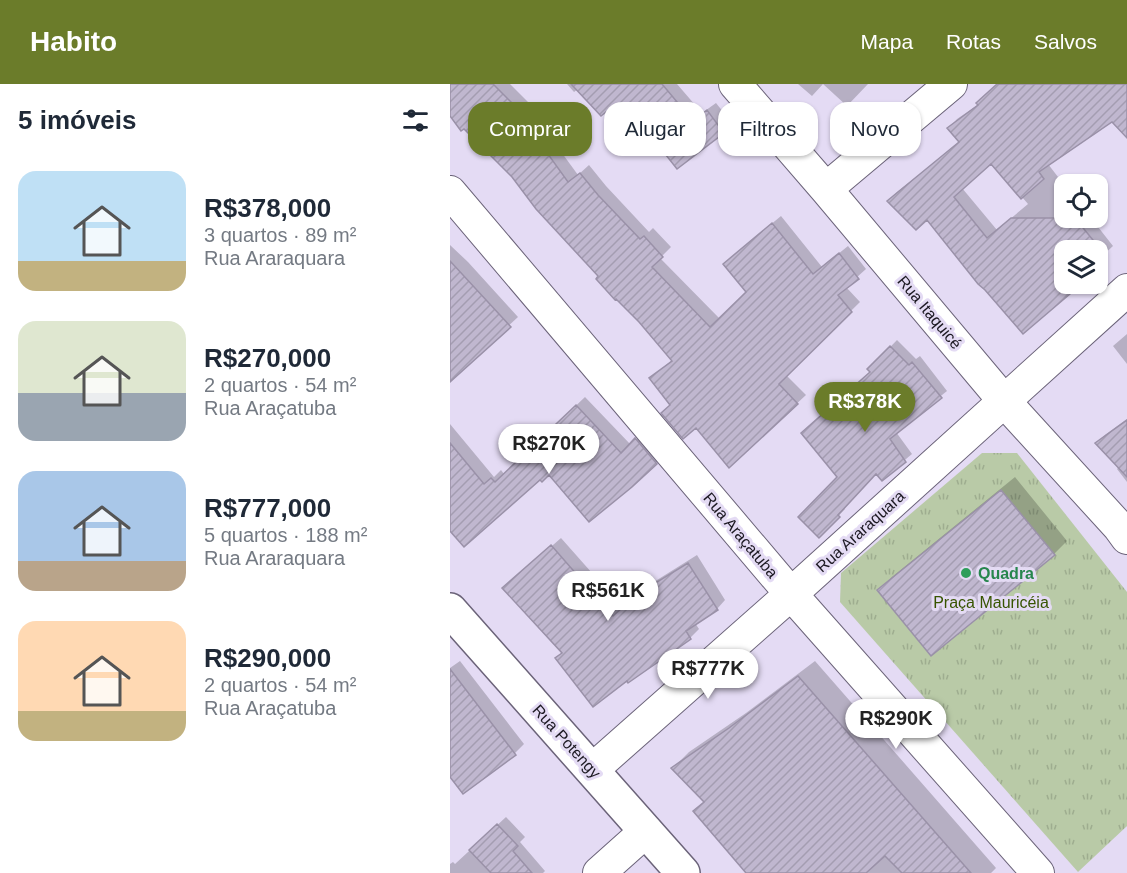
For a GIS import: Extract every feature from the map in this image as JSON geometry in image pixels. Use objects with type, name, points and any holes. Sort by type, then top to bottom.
[{"type":"main road","name":"Rua Potengy","points":[[450,610],[683,873]]},
{"type":"street","name":"Rua Itaquicé","points":[[735,84],[1005,402],[1127,538]]},
{"type":"street","points":[[826,189],[951,84]]},
{"type":"street","name":"Rua Araçatuba","points":[[450,192],[791,594],[1038,873]]},
{"type":"street","name":"Rua Araraquara","points":[[592,770],[1005,402],[1127,290]]},
{"type":"street","points":[[599,873],[646,831]]},
{"type":"green space","name":"Praça Mauricéia","points":[[982,453],[1017,453],[1127,592],[1127,826],[1078,872],[840,602],[841,573]]},
{"type":"building","points":[[450,84],[493,84],[511,102],[468,102],[468,133],[464,129],[461,131],[450,116]]},
{"type":"building","points":[[571,84],[662,84],[677,102],[604,102],[604,114],[601,116],[592,106],[592,102],[588,102]]},
{"type":"building","points":[[997,84],[1127,84],[1127,138],[1112,122],[1039,172],[1044,179],[1021,199],[991,164],[954,197],[987,238],[1011,218],[1054,218],[1054,228],[1083,228],[1093,240],[1054,240],[1054,294],[1070,294],[1023,334],[978,284],[927,220],[916,230],[887,201],[959,142],[947,128],[978,105],[976,103]]},
{"type":"building","points":[[707,110],[718,125],[718,138],[706,147]]},
{"type":"building","points":[[491,156],[549,156],[568,182],[580,173],[640,239],[644,236],[663,257],[652,267],[710,327],[746,292],[723,264],[772,223],[813,274],[839,253],[859,279],[838,295],[852,312],[779,384],[798,404],[729,468],[696,428],[683,439],[661,413],[670,405],[649,378],[672,361],[639,322],[596,279],[598,276],[536,209],[512,177]]},
{"type":"building","points":[[667,156],[694,156],[677,169]]},
{"type":"building","points":[[450,261],[511,327],[450,382]]},
{"type":"building","points":[[890,346],[909,365],[912,362],[942,398],[890,439],[906,462],[882,481],[876,474],[819,538],[798,517],[837,477],[801,433],[870,372],[867,369]]},
{"type":"building","points":[[576,405],[621,453],[635,438],[657,464],[589,522],[549,475],[542,482],[540,480],[464,547],[450,531],[450,443],[484,484],[491,478],[495,482]]},
{"type":"building","points":[[1127,420],[1127,477],[1095,443]]},
{"type":"building","name":"Quadra","points":[[1001,490],[1055,555],[931,656],[877,590]]},
{"type":"building","points":[[551,545],[613,616],[639,593],[688,563],[718,610],[686,631],[691,639],[628,683],[627,681],[593,707],[555,658],[562,653],[502,588]]},
{"type":"building","points":[[450,669],[516,755],[463,794],[450,777]]},
{"type":"building","points":[[798,676],[971,873],[902,873],[885,856],[866,873],[746,873],[693,811],[704,802],[671,768]]},
{"type":"building","points":[[497,824],[518,846],[513,851],[532,873],[491,873],[469,850]]},
{"type":"place","name":"Quadra","points":[[966,573]]}]
